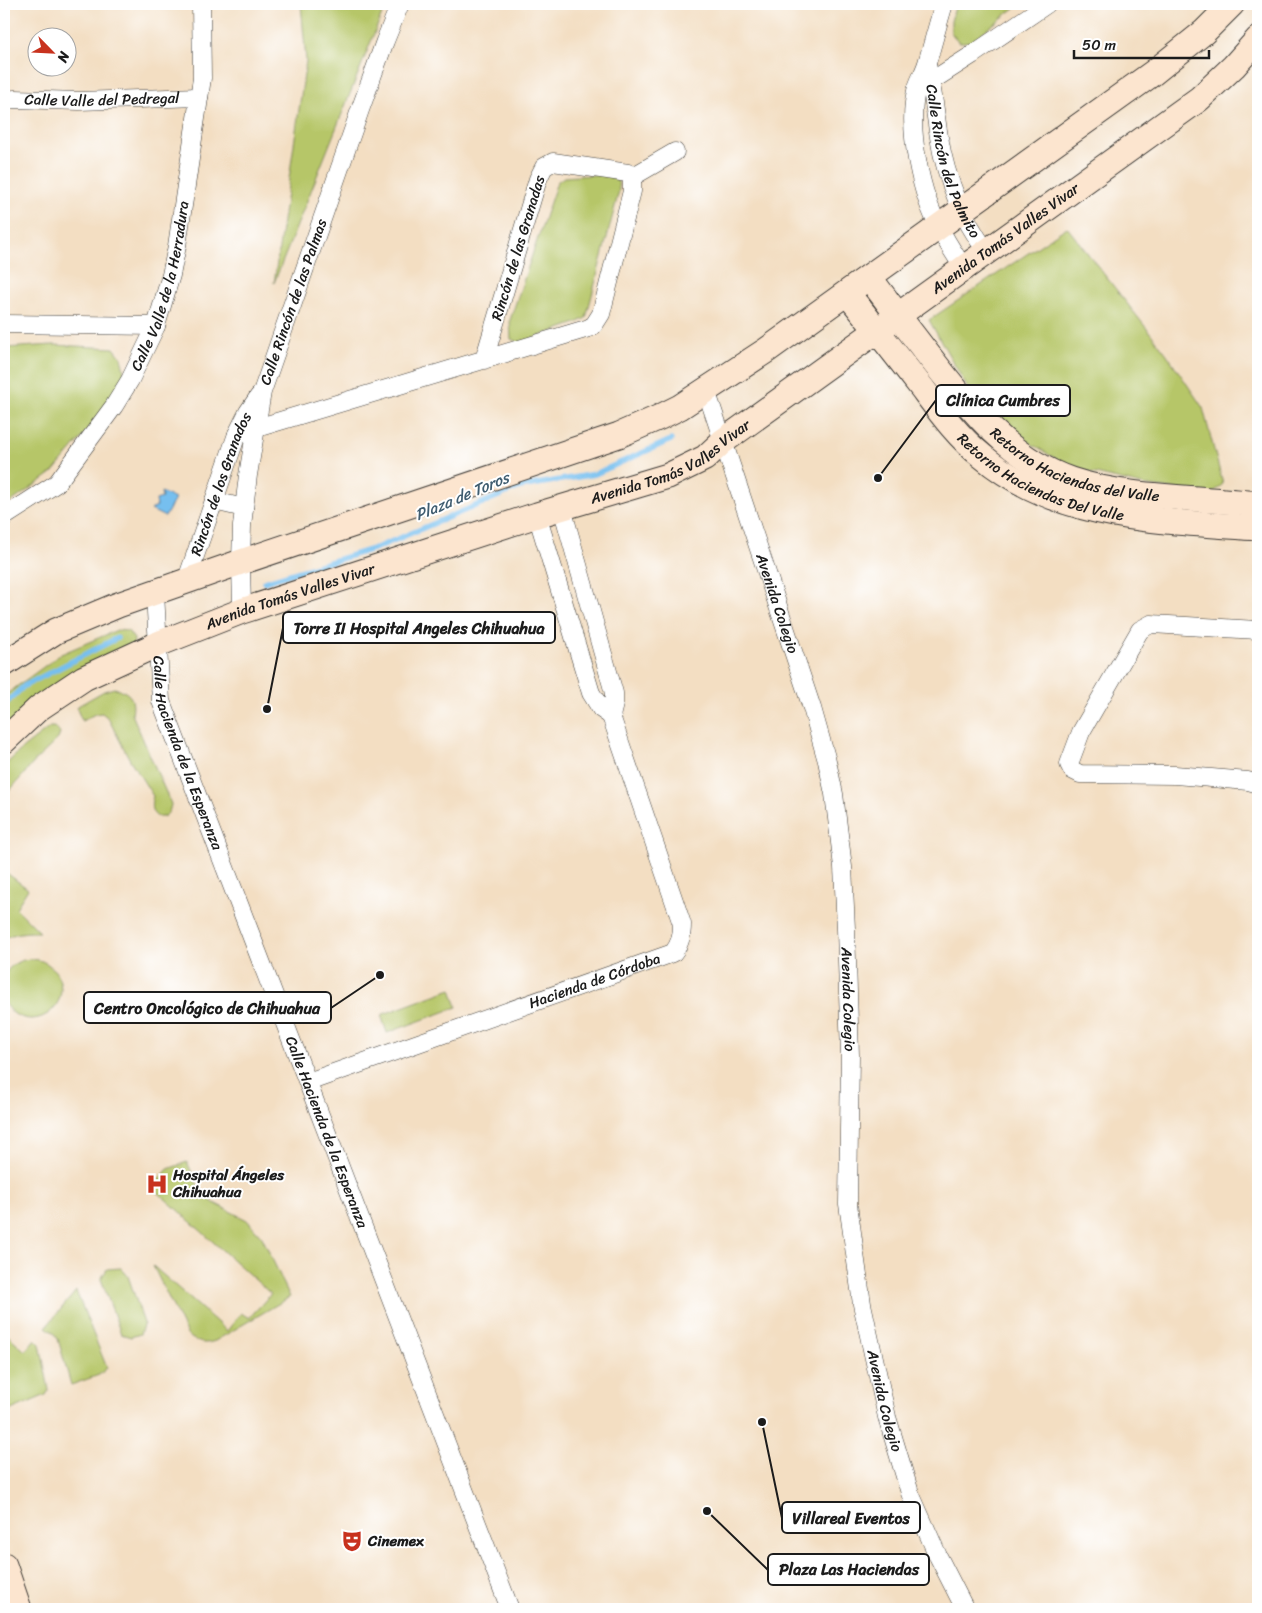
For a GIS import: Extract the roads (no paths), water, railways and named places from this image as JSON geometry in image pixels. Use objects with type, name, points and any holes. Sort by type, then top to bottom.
[{"type":"main road","points":[[4,664],[56,631],[118,605],[618,435],[660,417],[706,390],[767,350],[962,212],[1153,73],[1204,32],[1232,4]]},
{"type":"main road","name":"Avenida Tomás Valles Vivar","points":[[4,741],[39,708],[84,678],[158,644],[242,612],[537,515],[668,476],[705,458],[722,442],[1199,99],[1234,66],[1258,39]]},
{"type":"main road","name":"Retorno Haciendas del Valle","points":[[869,277],[980,419],[1000,439],[1022,456],[1071,480],[1095,486],[1167,496],[1248,503]]},
{"type":"main road","name":"Retorno Haciendas Del Valle","points":[[847,292],[964,439],[999,469],[1018,481],[1058,499],[1110,514],[1166,521],[1258,528]]},
{"type":"main road","points":[[4,1565],[18,1609]]},
{"type":"street","name":"Calle Valle de la Herradura","points":[[4,517],[56,482],[114,406],[130,380],[156,326],[178,246],[202,78],[201,4]]},
{"type":"street","name":"Calle Rincón de las Palmas","points":[[242,612],[241,562],[244,508],[262,392],[360,110],[400,4]]},
{"type":"street","name":"Calle Rincón del Palmito","points":[[944,4],[929,73],[943,158],[962,212],[973,234],[987,252]]},
{"type":"street","points":[[929,73],[1047,4]]},
{"type":"street","name":"Calle Rincón del Palmito","points":[[929,73],[916,90],[912,118],[918,166],[939,228],[964,269]]},
{"type":"street","name":"Calle Valle del Pedregal","points":[[4,100],[79,102],[199,97]]},
{"type":"street","points":[[237,434],[588,328],[598,320],[632,191],[632,177],[675,152]]},
{"type":"street","points":[[918,166],[943,158]]},
{"type":"street","name":"Rincón de las Granadas","points":[[484,360],[538,179],[544,167],[553,162],[622,171],[632,177]]},
{"type":"street","points":[[4,324],[156,326]]},
{"type":"street","name":"Avenida Colegio","points":[[706,390],[812,708],[834,794],[843,867],[846,929],[850,1055],[848,1204],[864,1314],[887,1417],[910,1493],[938,1556],[965,1609]]},
{"type":"street","name":"Rincón de los Granados","points":[[186,582],[237,434],[248,412],[262,392]]},
{"type":"street","points":[[214,501],[244,508]]},
{"type":"street","name":"Hacienda de Córdoba","points":[[308,1082],[673,953],[680,942],[682,924],[611,716],[614,693],[562,508]]},
{"type":"street","name":"Hacienda de Córdoba","points":[[537,515],[591,693],[601,709],[611,716]]},
{"type":"street","name":"Calle Hacienda de la Esperanza","points":[[155,593],[161,701],[510,1609]]},
{"type":"street","points":[[1258,630],[1151,624],[1140,630],[1081,732],[1069,764],[1072,770],[1080,774],[1176,775],[1248,781],[1258,784]]},
{"type":"water","points":[[161,492],[175,499],[165,517],[151,510],[157,506],[156,500],[162,498]]},
{"type":"waterway","name":"Plaza de Toros","points":[[264,582],[376,548],[520,487],[595,474],[671,440]]},
{"type":"waterway","name":"Plaza de Toros","points":[[4,705],[24,686],[117,638]]},
{"type":"place","name":"Clínica Cumbres","points":[[878,478]]},
{"type":"place","name":"Torre II Hospital Angeles Chihuahua","points":[[267,709]]},
{"type":"place","name":"Centro Oncológico de Chihuahua","points":[[380,975]]},
{"type":"place","name":"Hospital Ángeles Chihuahua","points":[[157,1184]]},
{"type":"place","name":"Villareal Eventos","points":[[762,1422]]},
{"type":"place","name":"Plaza Las Haciendas","points":[[707,1511]]},
{"type":"place","name":"Cinemex","points":[[352,1541]]}]
